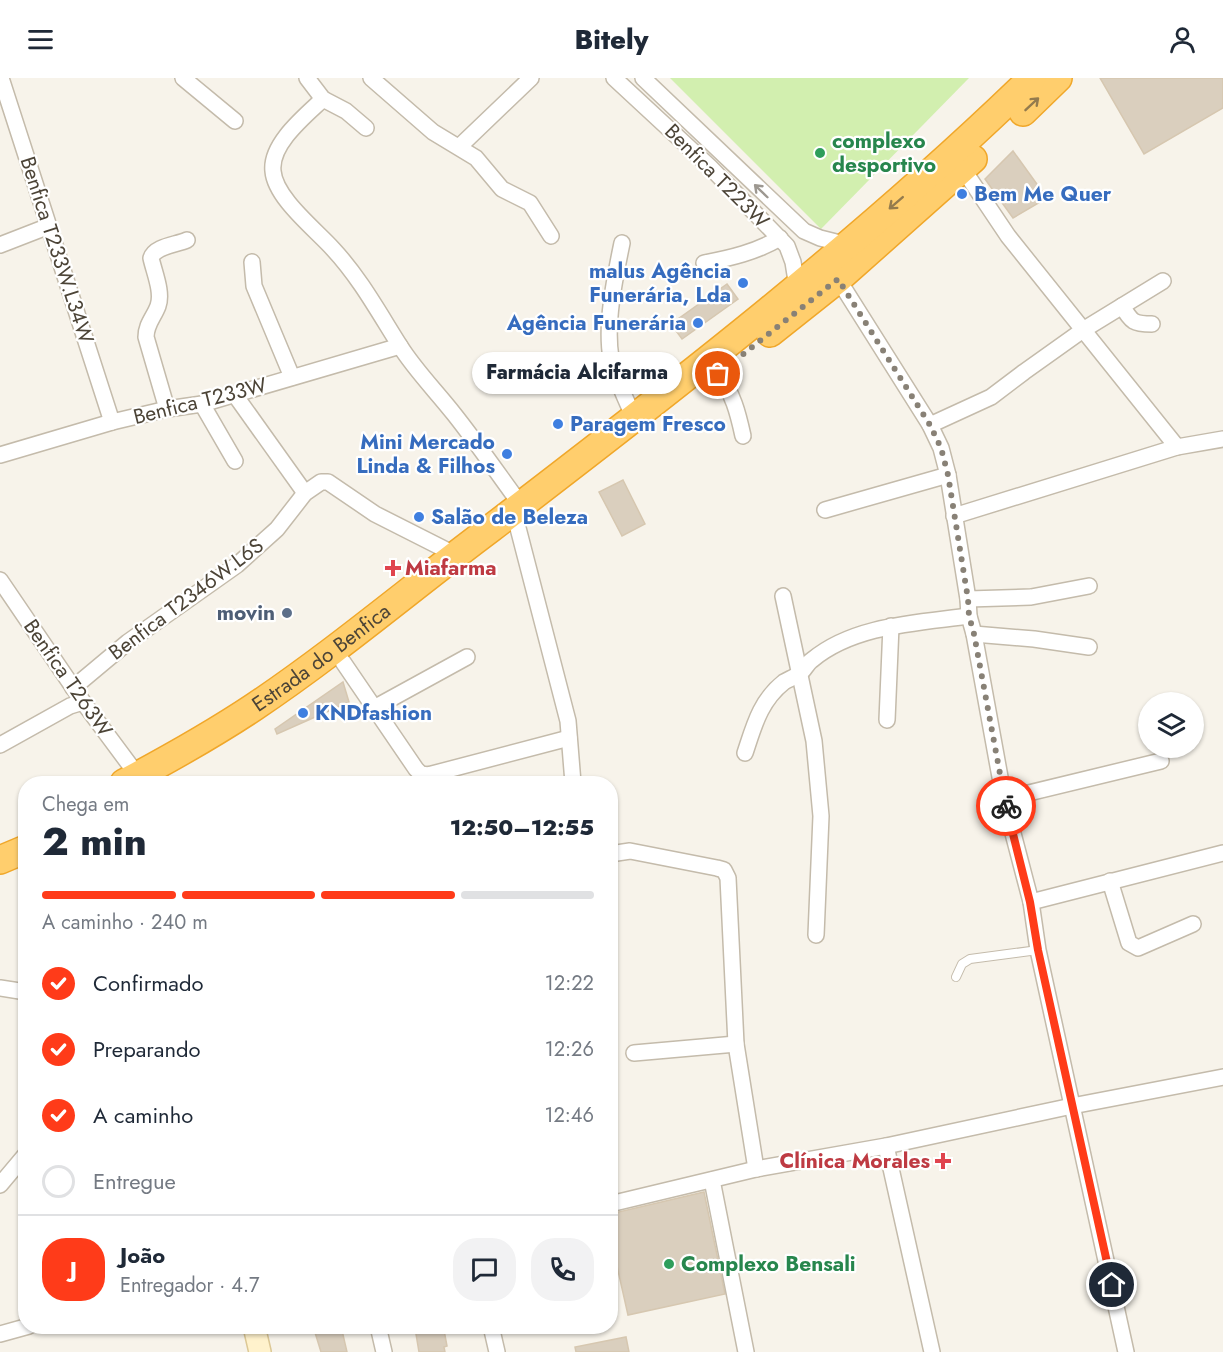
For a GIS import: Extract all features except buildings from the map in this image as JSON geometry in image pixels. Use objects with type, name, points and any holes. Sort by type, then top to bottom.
[{"type":"highway","name":"Estrada do Benfica","points":[[152,776],[218,748],[342,662],[519,517],[634,418],[848,245],[969,140],[1032,78]]},
{"type":"highway","name":"Estrada do Benfica","points":[[148,776],[255,706],[358,631],[456,555],[519,517],[718,374],[838,279],[963,169],[1059,78]]},
{"type":"highway","points":[[0,844],[18,836]]},
{"type":"highway","points":[[0,860],[18,852]]},
{"type":"main road","points":[[256,1334],[260,1352]]},
{"type":"street","name":"Benfica T233W.L34W","points":[[1,78],[112,422]]},
{"type":"street","points":[[183,78],[236,121]]},
{"type":"street","points":[[307,78],[323,99],[346,111],[366,128]]},
{"type":"street","points":[[371,78],[433,132],[476,158],[502,189],[530,203],[551,236]]},
{"type":"street","points":[[459,147],[531,78]]},
{"type":"street","name":"Benfica T223W","points":[[614,78],[678,136],[780,238],[791,254],[797,287]]},
{"type":"street","points":[[643,78],[804,231],[820,238],[848,245]]},
{"type":"street","points":[[323,99],[277,149],[273,158],[273,173],[288,202],[341,257],[360,282],[400,346],[459,421],[519,517],[564,706],[572,776]]},
{"type":"street","points":[[963,169],[1008,236],[1177,447]]},
{"type":"street","points":[[0,245],[49,226]]},
{"type":"street","points":[[704,263],[746,254],[780,238]]},
{"type":"street","points":[[166,409],[147,337],[147,329],[159,304],[160,295],[151,258],[158,250],[187,240]]},
{"type":"street","points":[[622,243],[614,286],[609,339],[611,360],[634,418]]},
{"type":"street","points":[[252,262],[254,286],[292,377]]},
{"type":"street","points":[[838,279],[930,425],[941,448],[948,475],[969,616],[1004,799],[1030,902],[1038,950],[1126,1352]]},
{"type":"street","points":[[930,425],[991,397],[1083,330],[1163,281]]},
{"type":"street","points":[[1122,306],[1130,320],[1137,324],[1152,324]]},
{"type":"street","name":"Benfica T233W","points":[[0,455],[112,422],[166,409],[202,404],[400,346]]},
{"type":"street","points":[[718,374],[728,387],[737,408],[743,436]]},
{"type":"street","points":[[235,395],[305,493]]},
{"type":"street","points":[[202,404],[235,461]]},
{"type":"street","points":[[954,516],[1177,447],[1223,440]]},
{"type":"street","points":[[825,510],[948,475]]},
{"type":"street","name":"Benfica T2346W.L6S","points":[[73,688],[128,642],[237,565],[277,529],[305,493],[321,482],[328,482],[375,514],[456,555]]},
{"type":"street","name":"Benfica T263W","points":[[0,580],[82,702],[136,776]]},
{"type":"street","points":[[968,599],[1030,597],[1089,586]]},
{"type":"street","points":[[783,596],[814,741],[821,816],[816,935]]},
{"type":"street","points":[[745,753],[757,715],[769,696],[785,681],[800,673],[811,660],[854,636],[891,626],[969,616]]},
{"type":"street","points":[[888,720],[891,626]]},
{"type":"street","points":[[974,634],[1089,647]]},
{"type":"street","points":[[374,708],[466,657]]},
{"type":"street","points":[[342,662],[421,774],[428,775],[569,738]]},
{"type":"street","points":[[0,745],[70,706],[82,702]]},
{"type":"street","points":[[1004,799],[1161,761]]},
{"type":"street","points":[[618,853],[630,851],[724,870],[728,878],[736,1044],[756,1169]]},
{"type":"street","points":[[1030,902],[1223,853]]},
{"type":"street","points":[[1110,881],[1129,944],[1133,947],[1138,948],[1193,924]]},
{"type":"street","points":[[0,988],[18,991]]},
{"type":"street","points":[[634,1053],[736,1044]]},
{"type":"street","points":[[618,1202],[756,1169],[886,1146],[1072,1106],[1223,1077]]},
{"type":"street","points":[[886,1146],[932,1352]]},
{"type":"street","points":[[0,1185],[18,1164]]},
{"type":"street","points":[[712,1180],[746,1352]]},
{"type":"street","points":[[0,1334],[18,1329]]},
{"type":"street","points":[[380,1334],[384,1352]]},
{"type":"street","points":[[493,1334],[496,1352]]},
{"type":"lane","points":[[956,976],[962,964],[970,959],[1038,950]]},
{"type":"green space","name":"complexo desportivo","points":[[670,78],[969,78],[821,229]]},
{"type":"way so far","points":[[718,374],[838,279],[930,425],[941,448],[948,475],[969,616],[1006,806]]},
{"type":"place","name":"complexo desportivo","points":[[820,153]]},
{"type":"place","name":"Bem Me Quer","points":[[962,194]]},
{"type":"place","name":"malus Agência Funerária, Lda","points":[[743,283]]},
{"type":"place","name":"Agência Funerária","points":[[698,323]]},
{"type":"place","name":"Farmácia Alcifarma","points":[[718,374]]},
{"type":"place","name":"Paragem Fresco","points":[[558,424]]},
{"type":"place","name":"Mini Mercado Linda & Filhos","points":[[507,454]]},
{"type":"place","name":"Salão de Beleza","points":[[419,517]]},
{"type":"place","name":"Miafarma","points":[[393,568]]},
{"type":"place","name":"movin","points":[[287,613]]},
{"type":"place","name":"KNDfashion","points":[[303,713]]},
{"type":"place","name":"Clínica Morales","points":[[943,1161]]},
{"type":"place","name":"Complexo Bensali","points":[[669,1264]]},
{"type":"route","points":[[1006,806],[1030,902],[1038,950],[1112,1285]]}]
